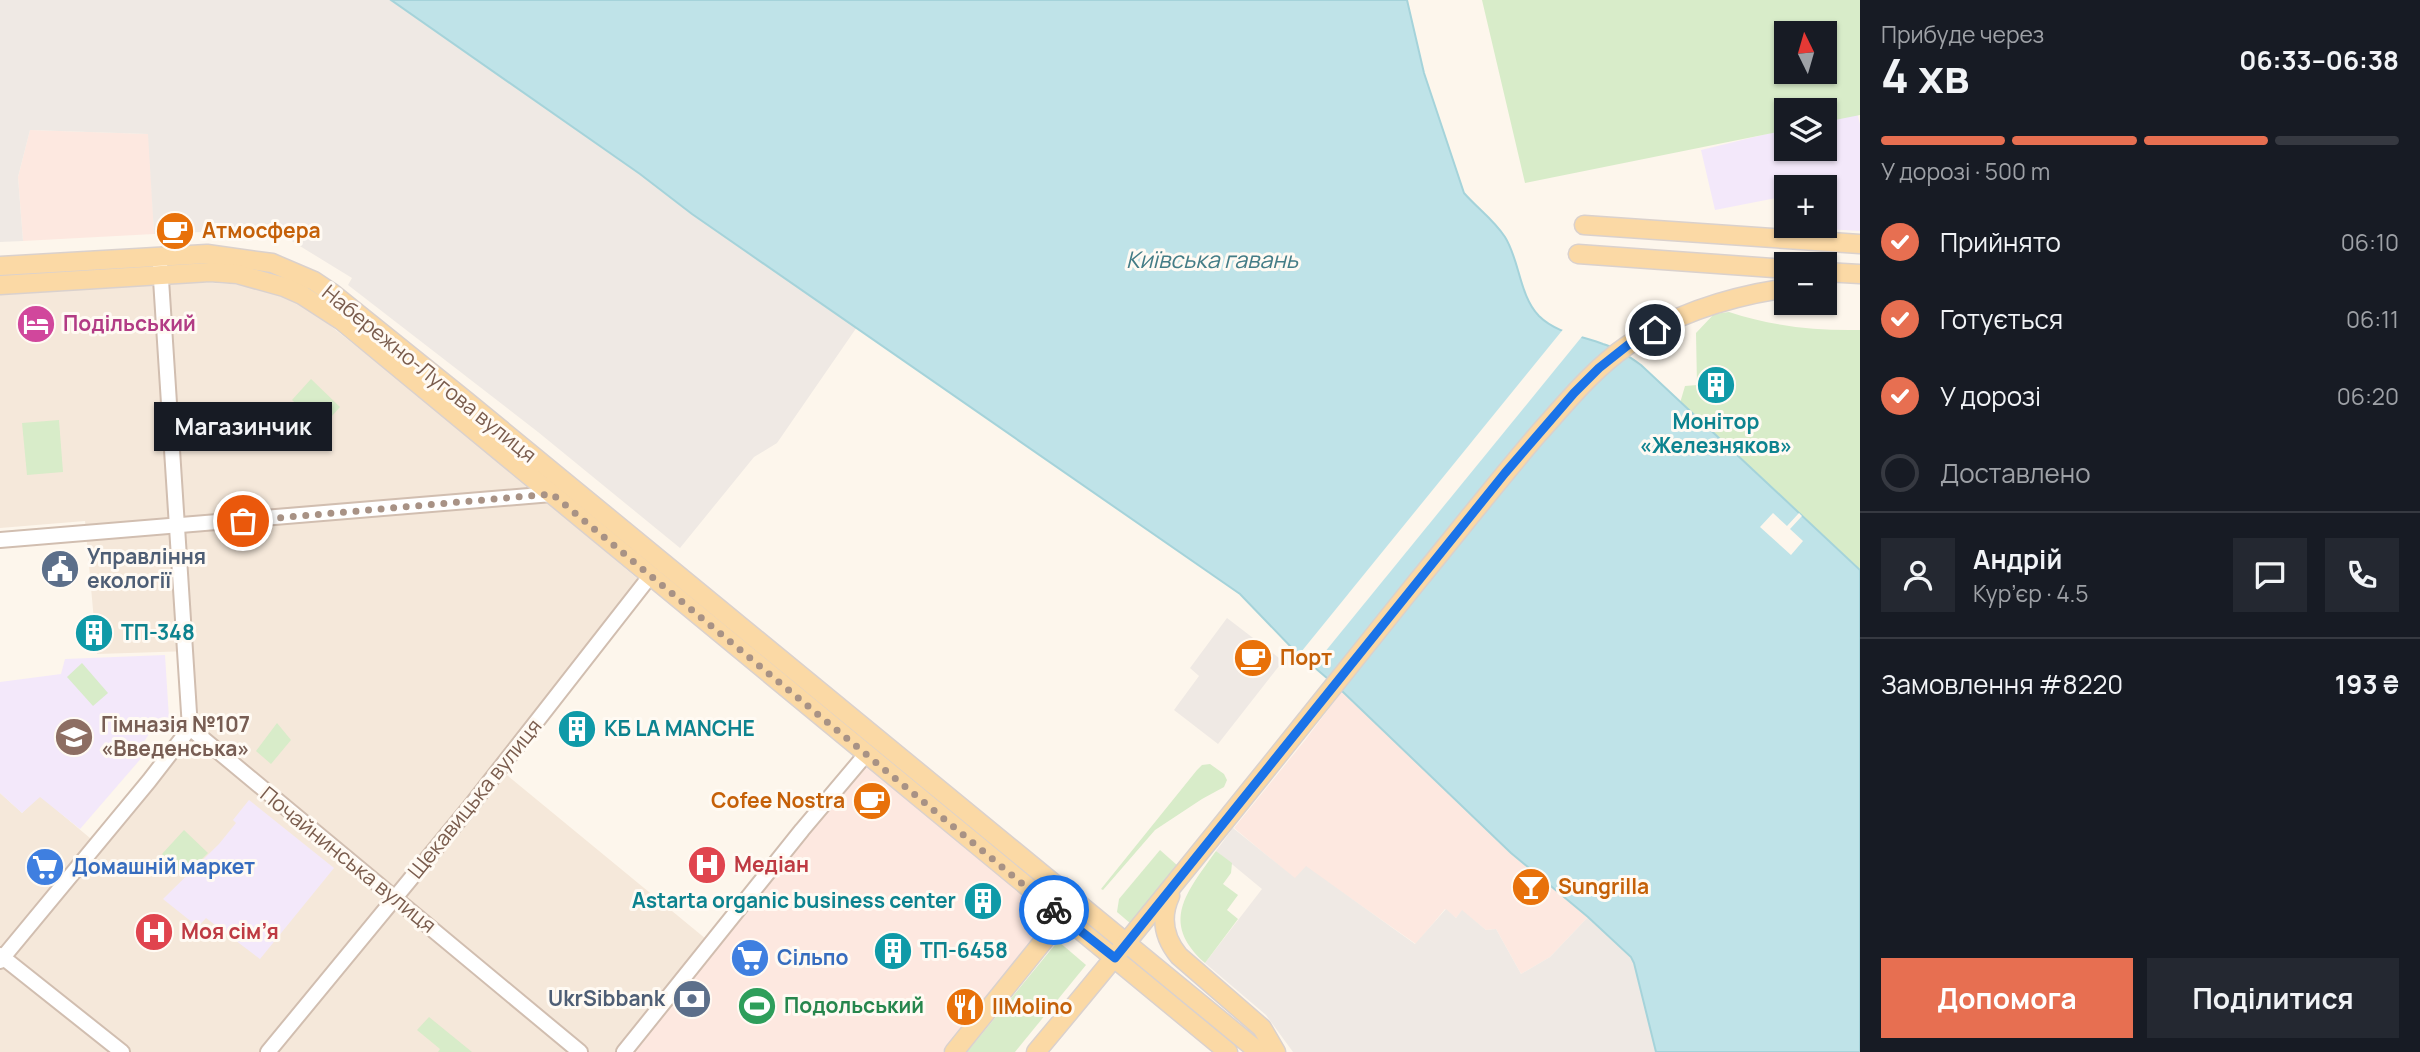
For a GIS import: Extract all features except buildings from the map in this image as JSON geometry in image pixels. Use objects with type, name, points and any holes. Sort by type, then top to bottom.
[{"type":"main road","points":[[1584,225],[1860,244]]},
{"type":"main road","name":"Набережно-Лугова вулиця","points":[[0,266],[207,254],[272,263],[314,281],[350,306],[558,488]]},
{"type":"main road","points":[[1578,254],[1774,268]]},
{"type":"main road","name":"Набережно-Лугова вулиця","points":[[0,285],[210,272],[263,280],[302,295],[342,321],[558,488]]},
{"type":"main road","points":[[1837,273],[1860,274]]},
{"type":"main road","points":[[1837,281],[1860,280]]},
{"type":"main road","points":[[1036,1052],[1127,944],[1505,473],[1591,377],[1628,345],[1687,315],[1723,302],[1774,291]]},
{"type":"main road","points":[[558,488],[651,575],[1228,1052]]},
{"type":"main road","points":[[558,488],[1259,1052]]},
{"type":"main road","points":[[1178,880],[1166,905],[1164,916],[1166,936],[1172,948],[1262,1028],[1276,1052]]},
{"type":"main road","points":[[954,1052],[1075,902]]},
{"type":"street","points":[[122,1052],[1,958],[190,728],[159,256]]},
{"type":"street","points":[[0,540],[176,527],[558,488]]},
{"type":"street","name":"Щекавицька вулиця","points":[[268,1052],[469,808],[651,575]]},
{"type":"street","name":"Почайнинська вулиця","points":[[190,728],[580,1052]]},
{"type":"street","points":[[624,1052],[867,753]]},
{"type":"shaded area","points":[[0,0],[391,0],[640,174],[692,214],[857,327],[777,443],[754,457],[680,548],[538,432],[348,285],[352,278],[277,232],[253,227],[252,230],[154,234],[148,134],[30,130],[18,177],[23,241],[0,242]]},
{"type":"shaded area","points":[[1857,112],[1860,124],[1860,231],[1837,230],[1837,175],[1774,175],[1774,199],[1715,210],[1701,150],[1774,132],[1774,161],[1837,161],[1837,117]]},
{"type":"shaded area","points":[[30,130],[149,134],[154,234],[23,241],[18,177]]},
{"type":"shaded area","points":[[196,282],[247,285],[272,290],[313,312],[457,426],[639,580],[496,766],[706,939],[616,1052],[0,1052],[0,793],[22,813],[40,796],[103,849],[200,728],[191,651],[97,654],[85,521],[0,528],[0,295]]},
{"type":"shaded area","points":[[1227,618],[1283,661],[1218,744],[1174,710],[1199,676],[1190,668]]},
{"type":"shaded area","name":"Гімназія №107 «Введенська»","points":[[165,655],[169,718],[151,719],[151,731],[143,743],[150,748],[80,829],[40,797],[22,813],[0,793],[0,682],[61,674],[65,659]]},
{"type":"shaded area","points":[[1342,691],[1511,853],[1588,917],[1550,957],[1521,974],[1496,929],[1486,930],[1462,911],[1456,918],[1445,909],[1416,944],[1306,867],[1295,879],[1234,828]]},
{"type":"shaded area","points":[[869,763],[1041,912],[1044,918],[1040,932],[943,1052],[628,1052]]},
{"type":"shaded area","points":[[249,800],[334,868],[260,959],[206,918],[198,927],[163,899],[219,844],[236,823],[233,820]]},
{"type":"shaded area","points":[[1233,828],[1295,878],[1306,866],[1415,944],[1446,909],[1456,918],[1462,910],[1486,930],[1496,929],[1521,974],[1550,957],[1588,917],[1631,957],[1656,1052],[1293,1052],[1266,1015],[1205,963],[1262,889],[1216,851]]},
{"type":"green space","points":[[1482,0],[1860,0],[1860,115],[1837,120],[1837,98],[1774,98],[1774,133],[1525,183]]},
{"type":"green space","points":[[1729,312],[1794,327],[1860,330],[1860,570],[1680,403],[1685,386],[1697,385],[1696,333],[1714,314]]},
{"type":"green space","points":[[311,379],[340,407],[322,427],[292,400]]},
{"type":"green space","points":[[59,420],[63,472],[27,475],[22,423]]},
{"type":"green space","points":[[82,663],[108,693],[93,706],[67,677]]},
{"type":"green space","points":[[277,723],[291,740],[271,764],[256,751]]},
{"type":"green space","points":[[1210,764],[1224,774],[1227,780],[1224,787],[1155,830],[1103,890],[1101,889],[1197,770],[1202,765]]},
{"type":"green space","points":[[184,830],[208,853],[185,876],[162,854]]},
{"type":"green space","points":[[1160,850],[1178,866],[1130,923],[1117,912],[1119,899]]},
{"type":"green space","points":[[1216,851],[1232,863],[1231,873],[1223,884],[1238,895],[1227,910],[1238,919],[1205,963],[1183,934],[1182,907]]},
{"type":"green space","points":[[1058,941],[1086,965],[1015,1052],[967,1052]]},
{"type":"green space","points":[[429,1017],[472,1052],[438,1052],[440,1049],[417,1030]]},
{"type":"water","name":"Київська гавань","points":[[391,0],[1407,0],[1424,73],[1464,193],[1505,237],[1532,308],[1546,322],[1561,330],[1613,348],[1641,365],[1860,570],[1860,1052],[1656,1052],[1631,957],[1511,853],[1342,691],[1292,648],[1240,594],[692,214],[640,174]]},
{"type":"pier","points":[[1565,327],[1584,334],[1311,669],[1297,657]]},
{"type":"pier","points":[[1773,513],[1787,526],[1799,513],[1802,516],[1790,529],[1803,541],[1791,555],[1760,527]]},
{"type":"way so far","points":[[243,521],[552,494],[1054,910]]},
{"type":"place","name":"Атмосфера","points":[[175,231]]},
{"type":"place","name":"Подільський","points":[[36,324]]},
{"type":"place","name":"Монітор «Железняков»","points":[[1716,385]]},
{"type":"place","name":"Магазинчик","points":[[243,521]]},
{"type":"place","name":"Управління екології","points":[[60,569]]},
{"type":"place","name":"ТП-348","points":[[94,633]]},
{"type":"place","name":"Порт","points":[[1253,658]]},
{"type":"place","name":"КБ LA MANCHE","points":[[577,729]]},
{"type":"place","name":"Гімназія №107 «Введенська»","points":[[74,737]]},
{"type":"place","name":"Сofee Nostra","points":[[872,801]]},
{"type":"place","name":"Медіан","points":[[707,865]]},
{"type":"place","name":"Домашній маркет","points":[[45,867]]},
{"type":"place","name":"Sungrilla","points":[[1531,887]]},
{"type":"place","name":"Astarta organic business center","points":[[983,901]]},
{"type":"place","name":"Моя сім’я","points":[[154,932]]},
{"type":"place","name":"ТП-6458","points":[[893,951]]},
{"type":"place","name":"Сільпо","points":[[750,958]]},
{"type":"place","name":"UkrSibbank","points":[[692,999]]},
{"type":"place","name":"Подольський","points":[[757,1006]]},
{"type":"place","name":"IlMolino","points":[[965,1007]]},
{"type":"route","points":[[1054,910],[1115,958],[1505,473],[1599,368],[1628,345],[1655,330]]}]
